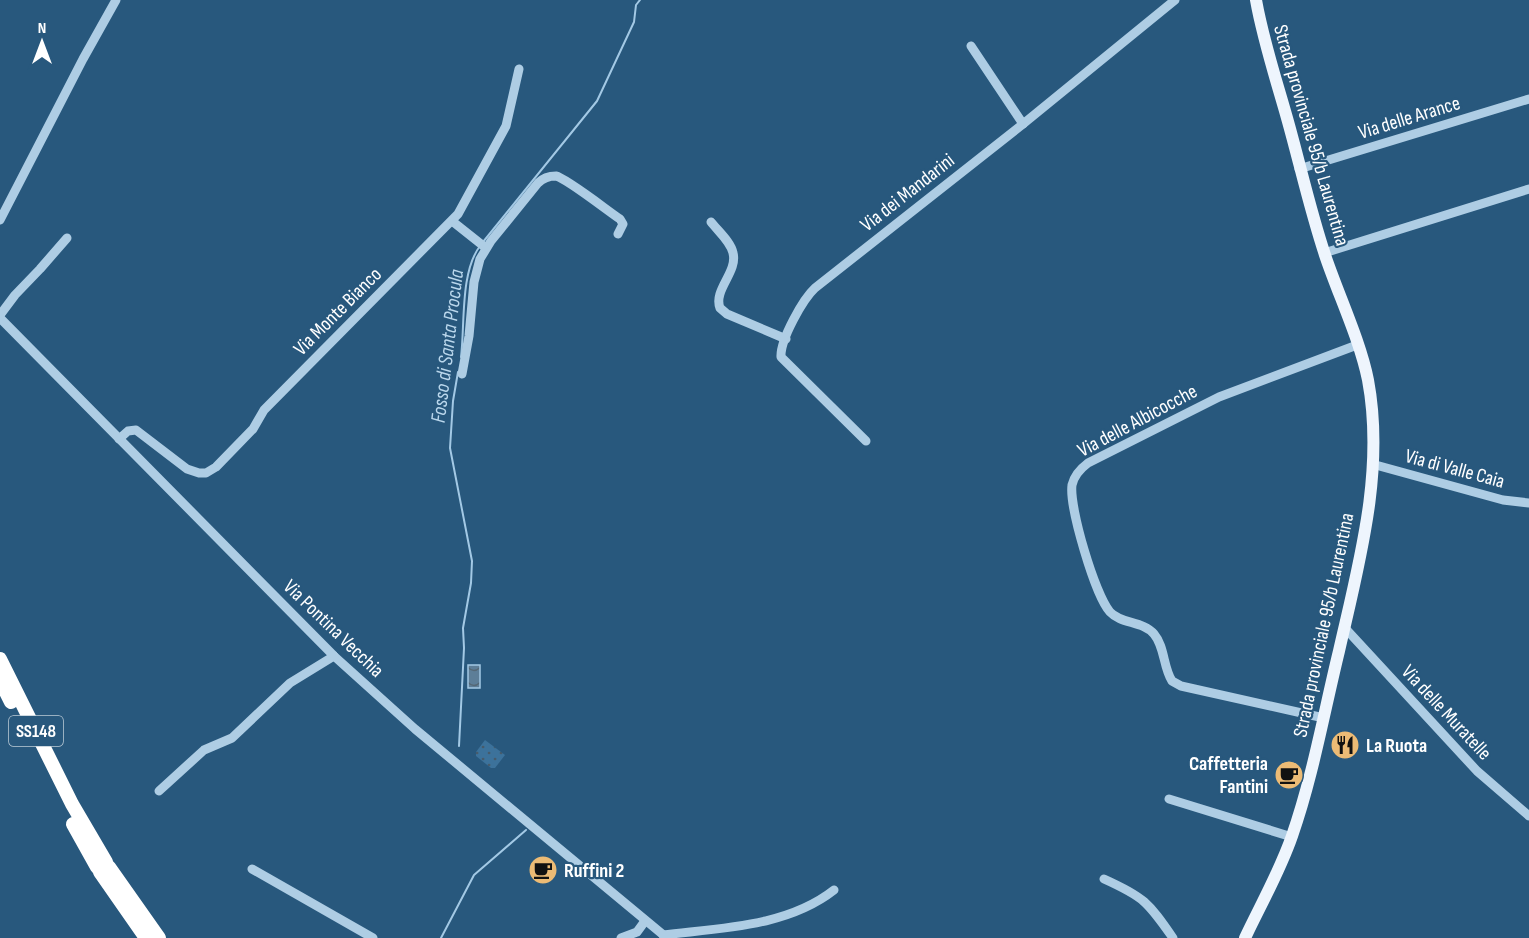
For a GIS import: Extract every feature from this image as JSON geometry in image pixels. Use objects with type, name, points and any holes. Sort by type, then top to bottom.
[{"type":"highway","name":"SS148","points":[[0,659],[69,807]]},
{"type":"highway","name":"SS148","points":[[0,680],[69,807]]},
{"type":"highway","points":[[69,807],[146,938]]},
{"type":"highway","points":[[103,867],[159,938]]},
{"type":"main road","name":"Strada provinciale 95/b Laurentina","points":[[1245,938],[1292,837],[1324,718],[1363,541],[1372,464],[1371,403],[1366,372],[1324,253],[1268,56],[1256,0]]},
{"type":"street","points":[[0,220],[116,0]]},
{"type":"street","name":"Via dei Mandarini","points":[[786,339],[802,304],[815,288],[1023,124],[1175,0]]},
{"type":"street","points":[[971,46],[1023,124]]},
{"type":"street","name":"Via Monte Bianco","points":[[118,439],[128,431],[136,430],[187,469],[203,473],[213,470],[255,427],[264,410],[452,221],[461,209],[505,128],[512,108],[519,69]]},
{"type":"street","name":"Via delle Arance","points":[[1299,168],[1529,99]]},
{"type":"street","points":[[462,374],[470,336],[474,282],[479,263],[486,248],[543,178],[550,176],[564,179],[621,219],[623,224],[618,234]]},
{"type":"street","points":[[1324,253],[1529,189]]},
{"type":"street","points":[[452,221],[486,248]]},
{"type":"street","points":[[711,222],[734,254],[719,298],[719,306],[727,314],[786,339],[781,352],[783,360],[866,441]]},
{"type":"street","points":[[0,316],[13,297],[67,238]]},
{"type":"street","name":"Via Pontina Vecchia","points":[[0,316],[118,439],[334,656],[415,729],[665,936]]},
{"type":"street","name":"Via delle Albicocche","points":[[1324,718],[1181,686],[1172,681],[1154,633],[1115,616],[1107,608],[1086,558],[1072,488],[1078,472],[1093,460],[1219,397],[1357,345]]},
{"type":"street","name":"Via di Valle Caia","points":[[1372,464],[1503,500],[1529,503]]},
{"type":"street","name":"Via delle Muratelle","points":[[1344,628],[1436,729],[1485,778],[1529,816]]},
{"type":"street","points":[[159,791],[204,750],[232,738],[290,683],[334,656]]},
{"type":"street","points":[[1169,799],[1292,837]]},
{"type":"street","points":[[252,869],[373,938]]},
{"type":"street","points":[[1104,879],[1145,900],[1173,938]]},
{"type":"street","points":[[665,936],[762,921],[808,906],[834,890]]},
{"type":"street","points":[[621,938],[637,932],[645,921]]},
{"type":"shaded area","points":[[485,740],[505,755],[495,768],[491,768],[476,756],[476,752]]},
{"type":"water","points":[[468,665],[480,665],[480,688],[468,688]]},
{"type":"waterway","name":"Fosso di Santa Procula","points":[[483,242],[597,101],[634,22],[636,5],[640,0]]},
{"type":"waterway","name":"Fosso di Santa Procula","points":[[461,357],[466,284],[469,270],[480,246]]},
{"type":"waterway","name":"Fosso di Santa Procula","points":[[458,372],[453,401],[450,448],[472,561],[471,583],[463,628],[459,746]]},
{"type":"waterway","name":"Fosso di Santa Procula","points":[[441,938],[474,875],[526,830]]},
{"type":"place","name":"La Ruota","points":[[1345,745]]},
{"type":"place","name":"Caffetteria Fantini","points":[[1289,775]]},
{"type":"place","name":"Ruffini 2","points":[[543,870]]}]
